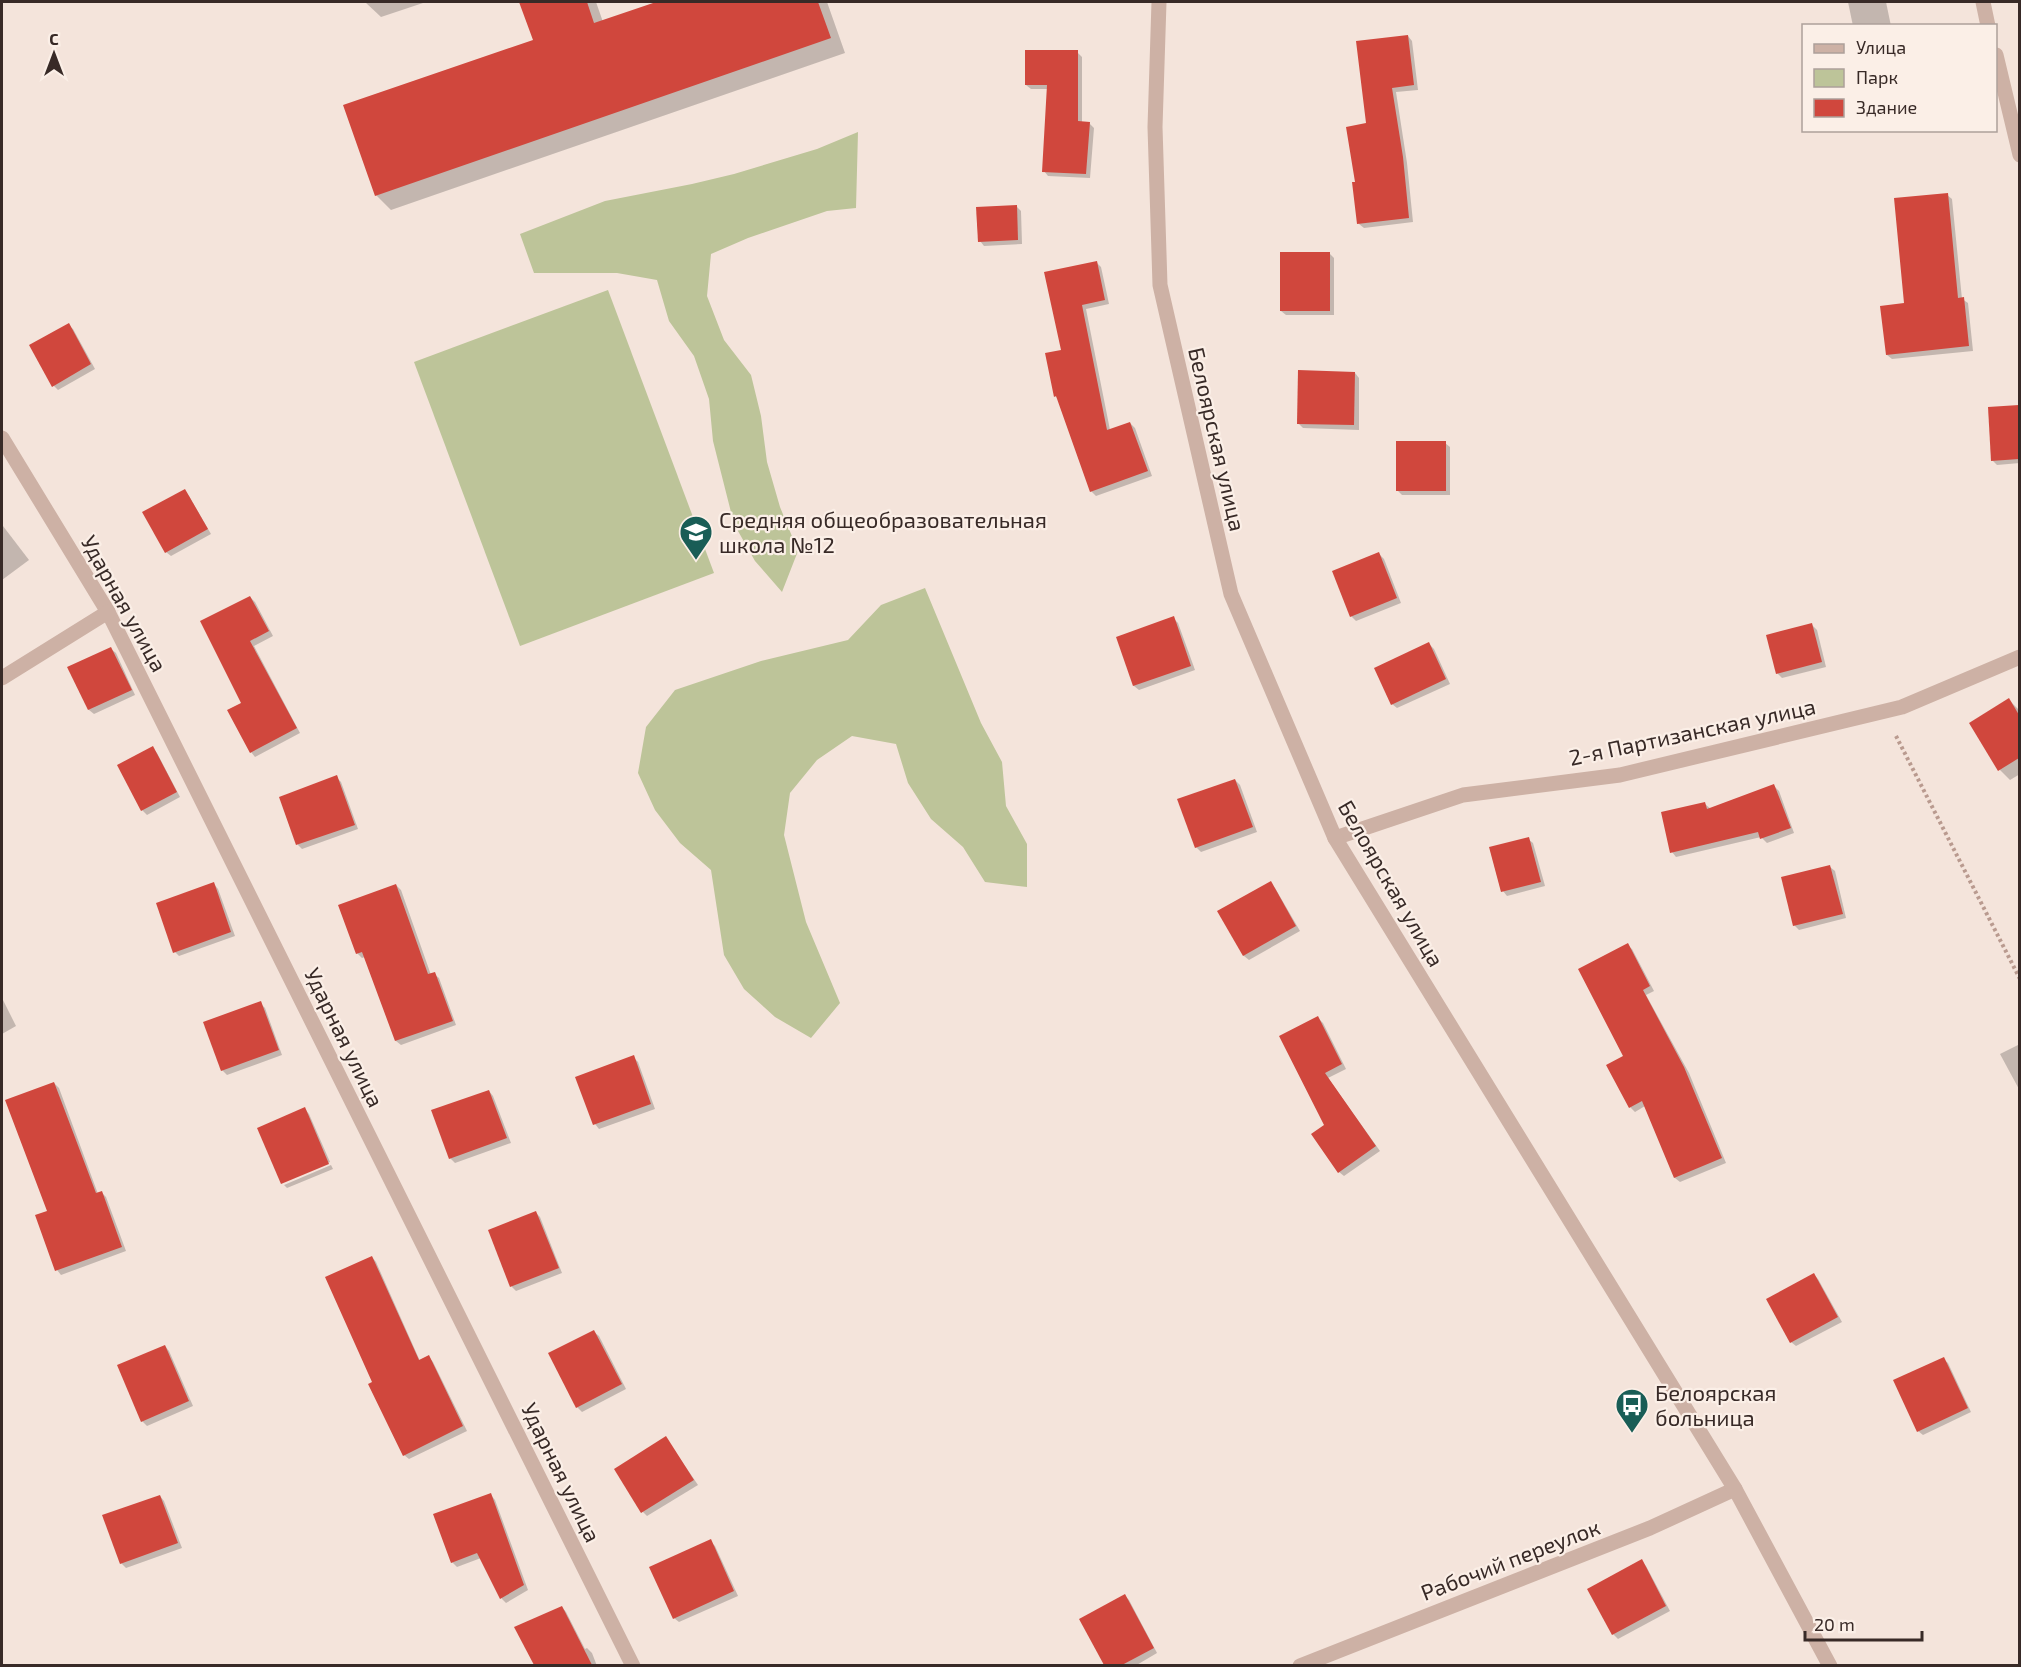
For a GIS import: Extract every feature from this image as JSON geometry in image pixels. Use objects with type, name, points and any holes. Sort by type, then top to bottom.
[{"type":"street","name":"Белоярская улица","points":[[1159,2],[1155,127],[1160,285],[1231,594],[1335,838],[1735,1489],[1830,1665]]},
{"type":"street","points":[[1983,2],[1988,24]]},
{"type":"street","points":[[1997,63],[2019,155]]},
{"type":"street","name":"Ударная улица","points":[[2,438],[108,612],[633,1665]]},
{"type":"street","points":[[2,678],[108,612]]},
{"type":"street","name":"2-я Партизанская улица","points":[[1335,838],[1463,795],[1620,775],[1902,706],[2019,657]]},
{"type":"street","name":"Рабочий переулок","points":[[1300,1665],[1650,1528],[1735,1489]]},
{"type":"path","points":[[1883,711],[2019,979]]},
{"type":"green space","points":[[858,132],[856,208],[827,211],[748,238],[711,254],[707,296],[724,340],[751,375],[761,416],[767,462],[780,507],[798,551],[782,592],[755,561],[734,524],[713,441],[709,399],[694,356],[669,321],[657,280],[617,273],[534,273],[520,234],[605,201],[734,174],[817,149]]},
{"type":"green space","points":[[608,290],[714,573],[520,646],[414,362]]},
{"type":"green space","points":[[925,588],[981,723],[1002,762],[1006,806],[1027,844],[1027,887],[985,882],[963,847],[931,819],[908,783],[896,744],[852,736],[817,760],[790,793],[784,835],[806,922],[840,1003],[811,1038],[775,1017],[744,989],[724,955],[711,870],[680,843],[655,810],[638,773],[646,727],[675,690],[761,661],[848,640],[881,605]]},
{"type":"building","points":[[519,2],[587,2],[594,23],[656,2],[818,2],[831,38],[375,196],[343,105],[533,40]]},
{"type":"building","points":[[1408,35],[1414,85],[1392,88],[1403,157],[1409,218],[1357,224],[1352,182],[1355,182],[1346,127],[1366,123],[1356,41]]},
{"type":"building","points":[[1025,50],[1078,50],[1078,121],[1090,122],[1086,174],[1042,172],[1047,85],[1025,85]]},
{"type":"building","points":[[1948,193],[1958,298],[1964,297],[1969,346],[1886,355],[1880,306],[1904,303],[1894,198]]},
{"type":"building","points":[[1017,205],[1018,240],[978,242],[976,207]]},
{"type":"building","points":[[1280,252],[1330,252],[1330,311],[1280,311]]},
{"type":"building","points":[[1097,261],[1105,300],[1082,305],[1107,430],[1130,422],[1148,471],[1090,492],[1056,396],[1054,397],[1045,353],[1061,350],[1044,272]]},
{"type":"building","points":[[69,323],[91,364],[52,387],[29,345]]},
{"type":"building","points":[[1298,370],[1355,372],[1354,425],[1297,424]]},
{"type":"building","points":[[2019,405],[2019,459],[1991,461],[1988,407]]},
{"type":"building","points":[[1396,441],[1446,441],[1446,491],[1396,491]]},
{"type":"building","points":[[185,489],[208,529],[165,553],[142,512]]},
{"type":"building","points":[[1379,552],[1397,598],[1350,617],[1332,571]]},
{"type":"building","points":[[250,596],[269,631],[250,641],[297,728],[250,753],[227,710],[241,703],[200,621]]},
{"type":"building","points":[[1174,616],[1191,666],[1133,686],[1116,637]]},
{"type":"building","points":[[1812,623],[1822,662],[1776,674],[1766,635]]},
{"type":"building","points":[[1429,642],[1446,679],[1391,705],[1374,668]]},
{"type":"building","points":[[111,647],[132,690],[88,710],[67,667]]},
{"type":"building","points":[[2009,698],[2019,715],[2019,758],[1998,771],[1969,723]]},
{"type":"building","points":[[153,746],[177,792],[141,811],[117,765]]},
{"type":"building","points":[[337,775],[355,825],[296,845],[279,797]]},
{"type":"building","points":[[1235,779],[1253,827],[1195,848],[1177,799]]},
{"type":"building","points":[[1774,784],[1791,828],[1760,839],[1758,832],[1670,853],[1661,812],[1705,802],[1707,809]]},
{"type":"building","points":[[1529,837],[1541,882],[1501,892],[1489,847]]},
{"type":"building","points":[[1830,865],[1843,914],[1793,926],[1781,877]]},
{"type":"building","points":[[1271,881],[1296,926],[1243,956],[1217,911]]},
{"type":"building","points":[[214,882],[231,932],[173,953],[156,903]]},
{"type":"building","points":[[396,884],[428,974],[435,972],[453,1021],[395,1041],[362,952],[356,954],[338,905]]},
{"type":"building","points":[[1628,943],[1650,986],[1643,990],[1684,1067],[1722,1158],[1674,1178],[1642,1101],[1629,1108],[1606,1065],[1623,1056],[1578,969]]},
{"type":"building","points":[[261,1001],[279,1050],[221,1071],[203,1022]]},
{"type":"building","points":[[1318,1016],[1342,1064],[1325,1073],[1376,1146],[1338,1173],[1311,1134],[1324,1125],[1279,1036]]},
{"type":"building","points":[[634,1055],[651,1104],[593,1125],[575,1077]]},
{"type":"building","points":[[54,1082],[96,1193],[102,1191],[122,1247],[55,1271],[35,1215],[47,1211],[5,1100]]},
{"type":"building","points":[[489,1090],[507,1138],[449,1159],[431,1110]]},
{"type":"building","points":[[305,1107],[329,1164],[281,1184],[257,1128]]},
{"type":"building","points":[[536,1211],[559,1268],[510,1287],[488,1230]]},
{"type":"building","points":[[372,1256],[419,1360],[429,1355],[463,1426],[403,1456],[368,1384],[372,1382],[325,1277]]},
{"type":"building","points":[[1814,1273],[1838,1317],[1790,1343],[1766,1299]]},
{"type":"building","points":[[594,1330],[622,1384],[576,1408],[548,1353]]},
{"type":"building","points":[[165,1345],[189,1401],[141,1422],[117,1365]]},
{"type":"building","points":[[1944,1357],[1968,1408],[1917,1432],[1893,1380]]},
{"type":"building","points":[[666,1436],[694,1480],[641,1513],[614,1469]]},
{"type":"building","points":[[491,1493],[524,1585],[500,1599],[477,1553],[451,1563],[433,1514]]},
{"type":"building","points":[[160,1495],[178,1543],[120,1564],[102,1515]]},
{"type":"building","points":[[711,1539],[734,1591],[673,1619],[649,1567]]},
{"type":"building","points":[[1642,1559],[1666,1606],[1612,1635],[1587,1589]]},
{"type":"building","points":[[1125,1594],[1154,1648],[1122,1665],[1104,1665],[1079,1619]]},
{"type":"building","points":[[562,1606],[592,1665],[534,1665],[514,1627]]},
{"type":"place","name":"Средняя общеобразовательная школа №12","points":[[696,561]]},
{"type":"place","name":"Белоярская больница","points":[[1632,1434]]}]
